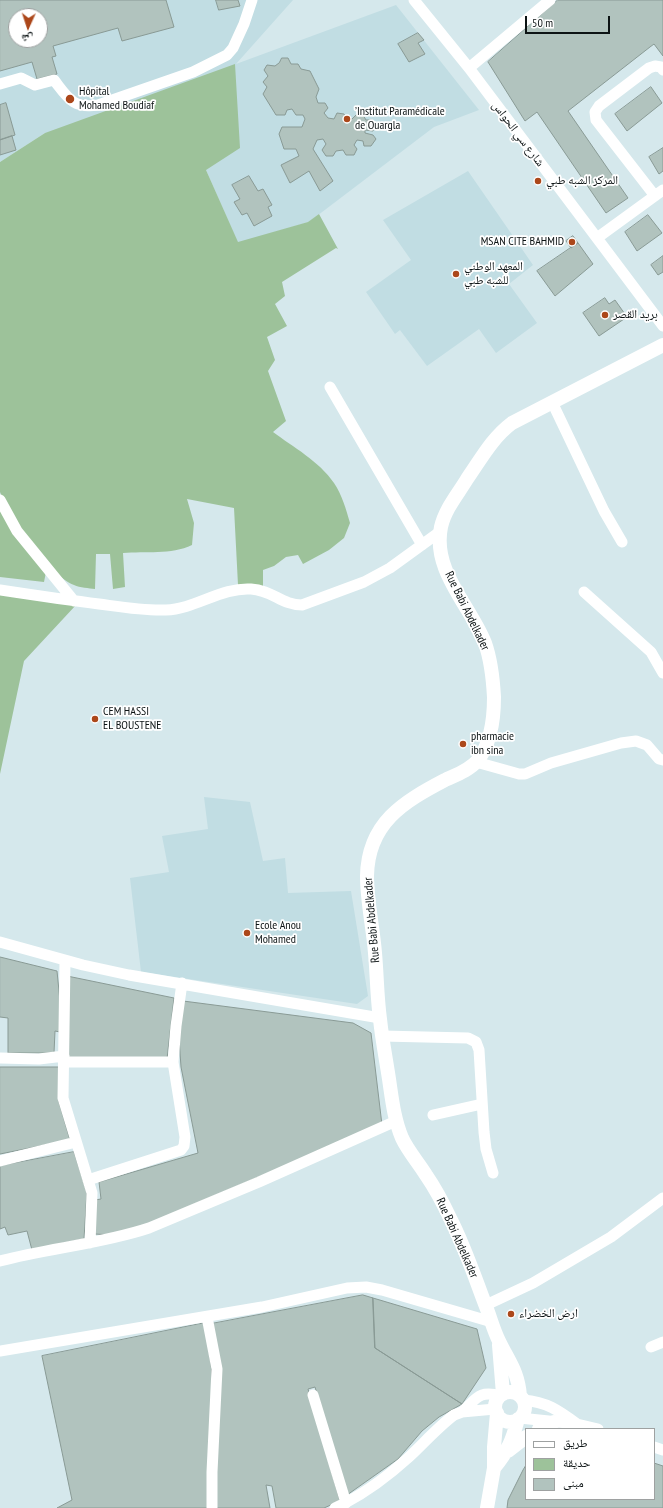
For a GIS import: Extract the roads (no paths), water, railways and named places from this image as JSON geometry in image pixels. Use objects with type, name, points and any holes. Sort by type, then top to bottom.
[{"type":"main road","name":"Rue Babi Abdelkader","points":[[499,1341],[452,1221],[406,1144],[396,1121],[380,1018],[367,877],[370,854],[380,827],[391,814],[406,802],[468,769],[476,762],[487,744],[491,728],[494,697],[491,666],[485,643],[473,618],[447,572],[441,549],[441,531],[444,518],[450,505],[492,442],[503,429],[663,345]]},
{"type":"main road","points":[[499,1341],[502,1395]]},
{"type":"main road","points":[[499,1341],[516,1374],[525,1410],[519,1419],[506,1453]]},
{"type":"main road","points":[[487,1508],[494,1468],[496,1411],[498,1399],[502,1395],[512,1393],[521,1398]]},
{"type":"main road","points":[[496,1411],[500,1418],[509,1422],[519,1419]]},
{"type":"main road","points":[[541,1428],[554,1422]]},
{"type":"main road","points":[[494,1468],[506,1453],[525,1438]]},
{"type":"street","points":[[0,84],[21,78],[34,85],[54,80],[74,104],[88,107],[98,105],[193,72],[227,55],[233,48],[252,0]]},
{"type":"street","name":"شارع سي الحواس","points":[[414,0],[469,68],[663,326]]},
{"type":"street","points":[[469,68],[550,0]]},
{"type":"street","points":[[597,238],[659,193],[596,120],[595,112],[599,106],[649,68],[655,66],[661,67],[663,70]]},
{"type":"street","points":[[330,387],[422,545]]},
{"type":"street","points":[[552,402],[604,511],[622,542]]},
{"type":"street","points":[[0,500],[16,530],[74,601]]},
{"type":"street","points":[[0,590],[74,601],[166,610],[185,606],[231,592],[250,589],[268,592],[292,604],[302,605],[364,582],[390,568],[441,531]]},
{"type":"street","points":[[584,592],[651,652],[663,673]]},
{"type":"street","points":[[476,762],[519,774],[525,774],[552,764],[621,743],[636,742],[647,745],[660,759],[663,760]]},
{"type":"street","points":[[0,942],[65,961],[129,975],[380,1018]]},
{"type":"street","points":[[65,961],[63,1098],[92,1193],[90,1243]]},
{"type":"street","points":[[88,1180],[181,1150],[184,1146],[185,1137],[173,1062],[182,983]]},
{"type":"street","points":[[382,1036],[473,1039],[476,1042],[479,1050],[486,1150],[493,1173]]},
{"type":"street","points":[[0,1058],[173,1062]]},
{"type":"street","points":[[432,1115],[482,1104]]},
{"type":"street","points":[[0,1261],[132,1234],[149,1228],[259,1182],[396,1121]]},
{"type":"street","points":[[0,1160],[76,1142]]},
{"type":"street","points":[[486,1305],[533,1283],[604,1240],[663,1198]]},
{"type":"street","points":[[0,1351],[207,1317],[262,1307],[347,1288],[366,1287],[382,1290],[492,1322]]},
{"type":"street","points":[[207,1317],[217,1369],[212,1472],[212,1508]]},
{"type":"street","points":[[651,1347],[663,1342]]},
{"type":"street","points":[[462,1412],[482,1394],[491,1393],[502,1395]]},
{"type":"street","points":[[313,1396],[346,1503]]},
{"type":"street","points":[[521,1398],[550,1406],[577,1424]]},
{"type":"street","points":[[335,1508],[346,1503],[380,1481],[408,1458],[454,1415],[462,1412],[496,1411]]},
{"type":"street","points":[[519,1419],[577,1424],[594,1428]]},
{"type":"place","name":"Hôpital Mohamed Boudiaf","points":[[70,99]]},
{"type":"place","name":"’Institut Paramédicale de Ouargla","points":[[347,119]]},
{"type":"place","name":"المركز الشبه طبي","points":[[538,181]]},
{"type":"place","name":"MSAN CITE BAHMID","points":[[572,242]]},
{"type":"place","name":"المعهد الوطني للشبه طبي","points":[[456,274]]},
{"type":"place","name":"بريد القصر","points":[[605,315]]},
{"type":"place","name":"CEM HASSI EL BOUSTENE","points":[[95,719]]},
{"type":"place","name":"pharmacie ibn sina","points":[[463,744]]},
{"type":"place","name":"Ecole Anou Mohamed","points":[[247,933]]},
{"type":"place","name":"ارض الخضراء","points":[[511,1314]]}]
